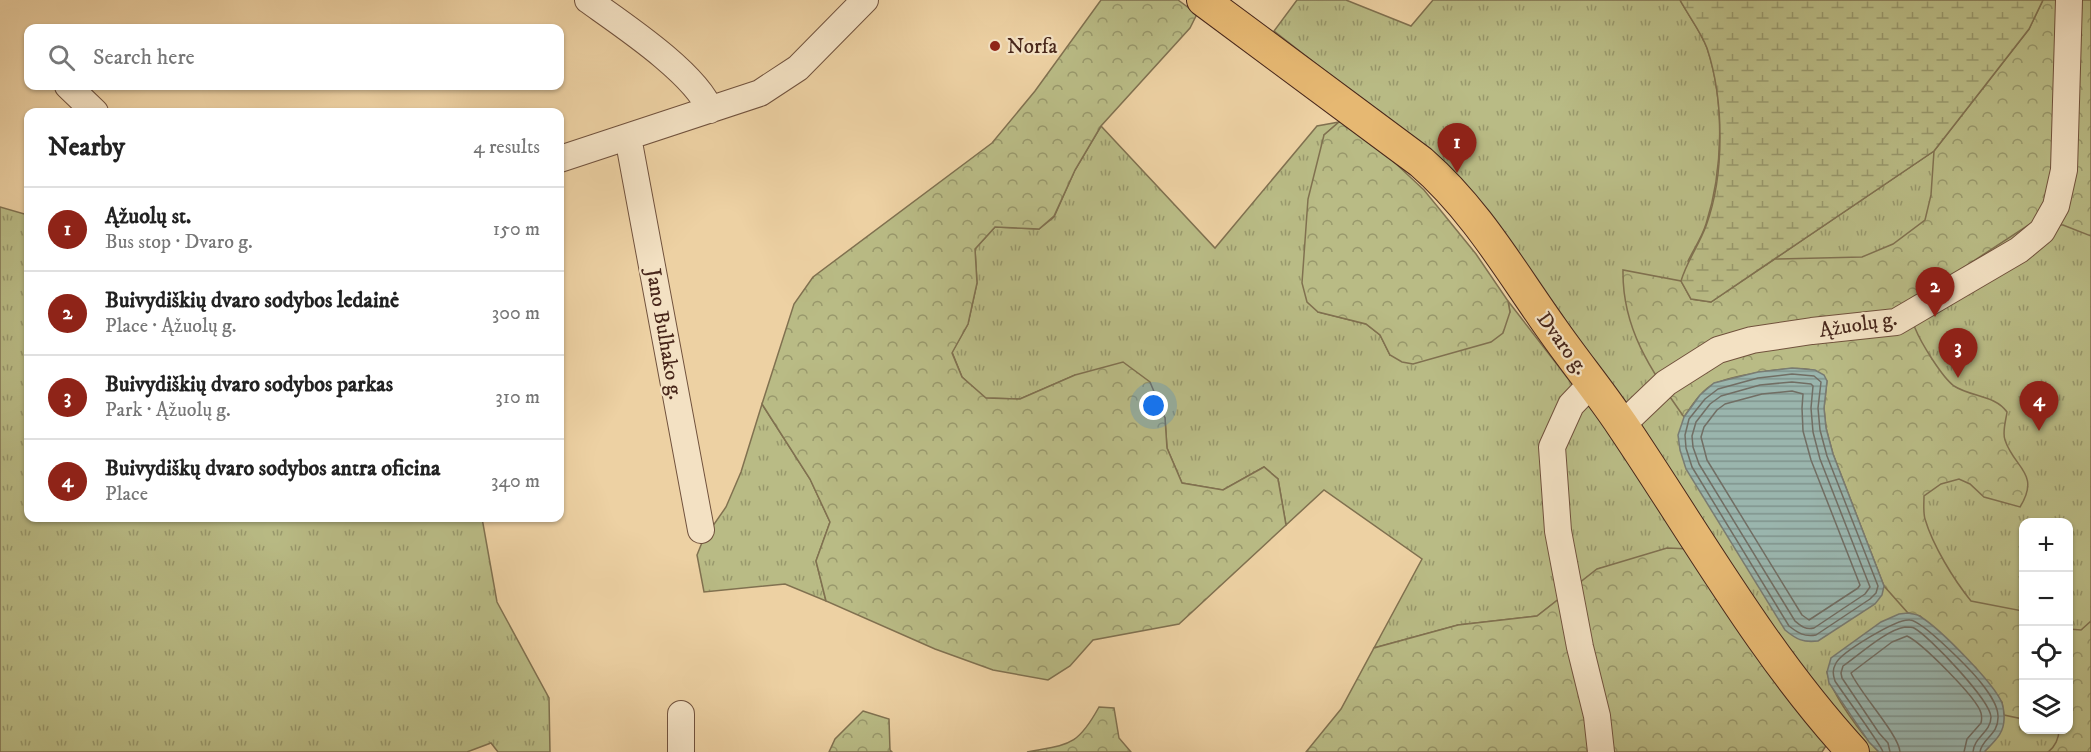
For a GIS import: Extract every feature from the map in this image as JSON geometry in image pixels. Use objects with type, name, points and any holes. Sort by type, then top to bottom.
[{"type":"main road","name":"Dvaro g.","points":[[1203,0],[1421,162],[1446,184],[1498,248],[1552,329],[1622,425],[1716,571],[1768,645],[1834,731],[1853,752]]},
{"type":"street","points":[[588,0],[652,47],[700,92],[710,110]]},
{"type":"street","points":[[564,158],[760,93],[798,68],[865,0]]},
{"type":"street","name":"Ąžuolų g.","points":[[1622,425],[1666,383],[1719,350],[1752,340],[1896,322],[2002,261],[2042,231],[2056,206],[2064,170],[2069,0]]},
{"type":"street","points":[[72,90],[91,108]]},
{"type":"street","name":"Jano Bulhako g.","points":[[628,137],[701,530]]},
{"type":"street","points":[[1592,383],[1571,405],[1551,447],[1558,531],[1580,647],[1597,716],[1601,752]]},
{"type":"street","points":[[681,714],[681,752]]},
{"type":"green space","points":[[1101,0],[1178,0],[1197,14],[1190,28],[1101,126],[1075,170],[1054,216],[1039,229],[995,227],[975,249],[977,283],[968,324],[952,353],[962,377],[986,398],[1020,399],[1075,375],[1123,362],[1150,382],[1165,418],[1167,448],[1182,483],[1223,490],[1264,467],[1278,479],[1286,525],[1179,624],[1093,640],[1070,666],[1048,680],[993,670],[935,649],[826,601],[816,561],[830,522],[810,479],[762,404],[794,304],[813,277],[992,143],[1035,91]]},
{"type":"green space","points":[[1297,0],[1346,0],[1411,26],[1433,0],[1680,0],[1707,48],[1717,90],[1720,136],[1716,182],[1704,229],[1688,261],[1711,302],[1934,151],[2029,29],[2043,0],[2091,0],[2091,752],[1984,752],[1998,735],[2004,715],[1827,672],[1848,714],[1879,752],[1867,752],[1758,608],[1618,393],[1540,285],[1421,146],[1274,31]]},
{"type":"green space","points":[[1680,0],[2043,0],[2029,29],[1934,151],[1711,302],[1691,299],[1681,281],[1706,226],[1712,206],[1717,184],[1720,137],[1713,68],[1707,48]]},
{"type":"green space","points":[[2043,0],[2091,0],[2091,236],[2063,225],[2030,224],[1914,300],[1913,314],[1915,328],[1922,342],[1949,382],[1961,390],[1996,402],[2007,412],[2004,437],[2009,450],[2027,478],[2026,496],[2020,507],[1984,497],[1970,484],[1959,479],[1941,484],[1924,496],[1925,519],[1933,540],[1951,573],[1971,601],[2019,610],[2019,718],[2004,715],[2002,702],[1920,616],[1908,613],[1884,586],[1833,454],[1826,428],[1824,408],[1827,381],[1817,372],[1809,369],[1782,369],[1737,377],[1716,383],[1706,389],[1684,417],[1650,365],[1633,330],[1627,311],[1623,270],[1681,281],[1691,299],[1711,302],[1775,259],[1862,257],[1893,244],[1925,220],[1931,195],[1934,151],[2029,29]]},
{"type":"green space","points":[[1339,122],[1324,135],[1318,312],[1366,324],[1380,335],[1390,355],[1510,312],[1508,301],[1600,420],[1691,549],[1598,569],[1537,616],[1458,625],[1374,648],[1422,559],[1324,490],[1286,525],[1278,479],[1264,467],[1223,490],[1182,483],[1167,448],[1165,418],[1075,375],[1020,399],[985,398],[962,377],[952,352],[968,324],[977,283],[975,249],[995,227],[1039,229],[1054,217],[1075,170],[1101,126],[1215,248],[1317,126]]},
{"type":"green space","points":[[1339,122],[1349,123],[1362,132],[1424,190],[1476,254],[1508,301],[1510,312],[1503,333],[1491,342],[1413,364],[1402,362],[1390,355],[1380,335],[1366,324],[1318,312],[1307,302],[1302,283],[1308,199],[1324,135]]},
{"type":"green space","points":[[0,207],[24,214],[24,522],[483,522],[497,602],[549,698],[550,752],[498,752],[491,743],[467,752],[0,752]]},
{"type":"green space","points":[[762,404],[810,479],[830,522],[816,561],[826,601],[785,584],[704,592],[697,555],[703,540],[726,507],[741,472]]},
{"type":"green space","points":[[1667,548],[1691,549],[1829,741],[1822,752],[1306,752],[1341,709],[1374,648],[1458,625],[1537,616],[1597,569]]},
{"type":"green space","points":[[2091,621],[2091,752],[2048,752],[2053,748],[2058,734],[2073,734],[2073,629],[2081,630]]},
{"type":"green space","points":[[1099,707],[1114,708],[1119,738],[1131,752],[1027,752],[1062,745],[1078,737]]},
{"type":"green space","points":[[863,711],[889,719],[890,750],[892,752],[829,752],[835,739]]},
{"type":"water","points":[[1792,368],[1815,370],[1824,375],[1827,381],[1824,408],[1826,428],[1833,454],[1884,586],[1882,595],[1875,604],[1818,641],[1800,640],[1785,630],[1686,469],[1678,435],[1684,417],[1700,395],[1714,383],[1758,372]]},
{"type":"water","points":[[1908,613],[1920,616],[1953,644],[1989,683],[2002,703],[2003,727],[1984,752],[1879,752],[1869,742],[1829,683],[1827,672],[1831,658],[1881,622],[1899,614]]},
{"type":"place","name":"Norfa","points":[[995,46]]},
{"type":"place","name":"Ąžuolų st.","points":[[1457,173]]},
{"type":"place","name":"Buivydiškių dvaro sodybos ledainė","points":[[1935,317]]},
{"type":"place","name":"Buivydiškių dvaro sodybos parkas","points":[[1958,378]]},
{"type":"place","name":"Buivydiškų dvaro sodybos antra oficina","points":[[2039,431]]}]
